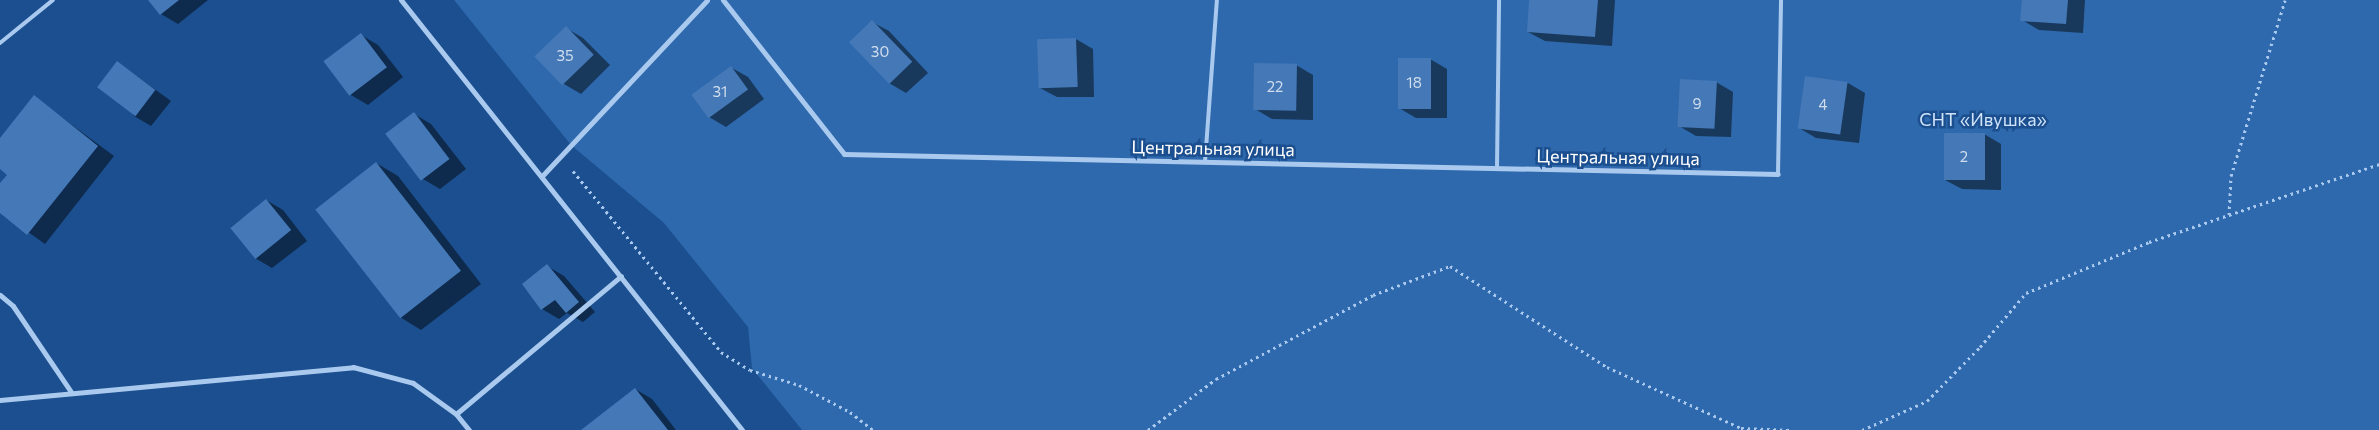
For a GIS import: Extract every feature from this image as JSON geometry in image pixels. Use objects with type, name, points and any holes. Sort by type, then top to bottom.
[{"type":"street","points":[[401,0],[742,430]]},
{"type":"street","points":[[542,176],[707,0]]},
{"type":"street","name":"Центральная улица","points":[[723,0],[844,154],[1778,174]]},
{"type":"street","points":[[456,414],[621,276]]},
{"type":"street","points":[[0,295],[13,306],[71,392]]},
{"type":"street","points":[[0,400],[353,367],[413,383],[456,414],[469,430]]},
{"type":"lane","points":[[0,43],[53,0]]},
{"type":"lane","points":[[1205,162],[1218,0]]},
{"type":"lane","points":[[1497,168],[1499,0]]},
{"type":"lane","points":[[1778,174],[1781,0]]},
{"type":"path","points":[[2229,215],[2231,176],[2285,0]]},
{"type":"path","points":[[561,156],[721,352],[750,370],[799,385],[850,412],[873,430]]},
{"type":"path","points":[[1862,430],[1927,401],[1980,347],[2026,293],[2149,242],[2379,164]]},
{"type":"path","points":[[1148,430],[1224,374],[1373,295],[1450,266],[1607,367],[1741,428],[1790,430]]},
{"type":"green space","name":"СНТ «Ивушка»","points":[[454,0],[2379,0],[2379,430],[802,430],[752,368],[748,327],[664,223],[571,145]]},
{"type":"building","points":[[148,0],[179,0],[160,15]]},
{"type":"building","points":[[1529,0],[1598,0],[1595,37],[1527,32]]},
{"type":"building","points":[[2022,0],[2068,0],[2066,24],[2020,21]]},
{"type":"building","points":[[872,20],[912,62],[889,84],[849,42]]},
{"type":"building","points":[[566,26],[594,55],[562,85],[534,57]]},
{"type":"building","points":[[361,33],[387,67],[349,96],[323,61]]},
{"type":"building","points":[[1076,38],[1078,87],[1039,88],[1037,39]]},
{"type":"building","points":[[1398,58],[1431,58],[1431,109],[1398,109]]},
{"type":"building","points":[[117,61],[155,90],[135,116],[97,87]]},
{"type":"building","points":[[1254,63],[1297,64],[1296,111],[1253,110]]},
{"type":"building","points":[[731,66],[748,89],[708,118],[691,95]]},
{"type":"building","points":[[1805,76],[1848,82],[1840,134],[1798,128]]},
{"type":"building","points":[[1680,79],[1717,81],[1714,129],[1677,127]]},
{"type":"building","points":[[34,95],[98,146],[27,235],[0,213],[0,183],[7,175],[0,169],[0,138]]},
{"type":"building","points":[[414,112],[450,159],[421,181],[385,134]]},
{"type":"building","points":[[1944,133],[1985,133],[1985,180],[1944,180]]},
{"type":"building","points":[[376,162],[461,271],[400,318],[315,209]]},
{"type":"building","points":[[266,199],[291,230],[255,259],[230,228]]},
{"type":"building","points":[[547,264],[579,302],[566,313],[555,300],[541,310],[522,284]]},
{"type":"building","points":[[635,388],[668,430],[581,430]]}]
